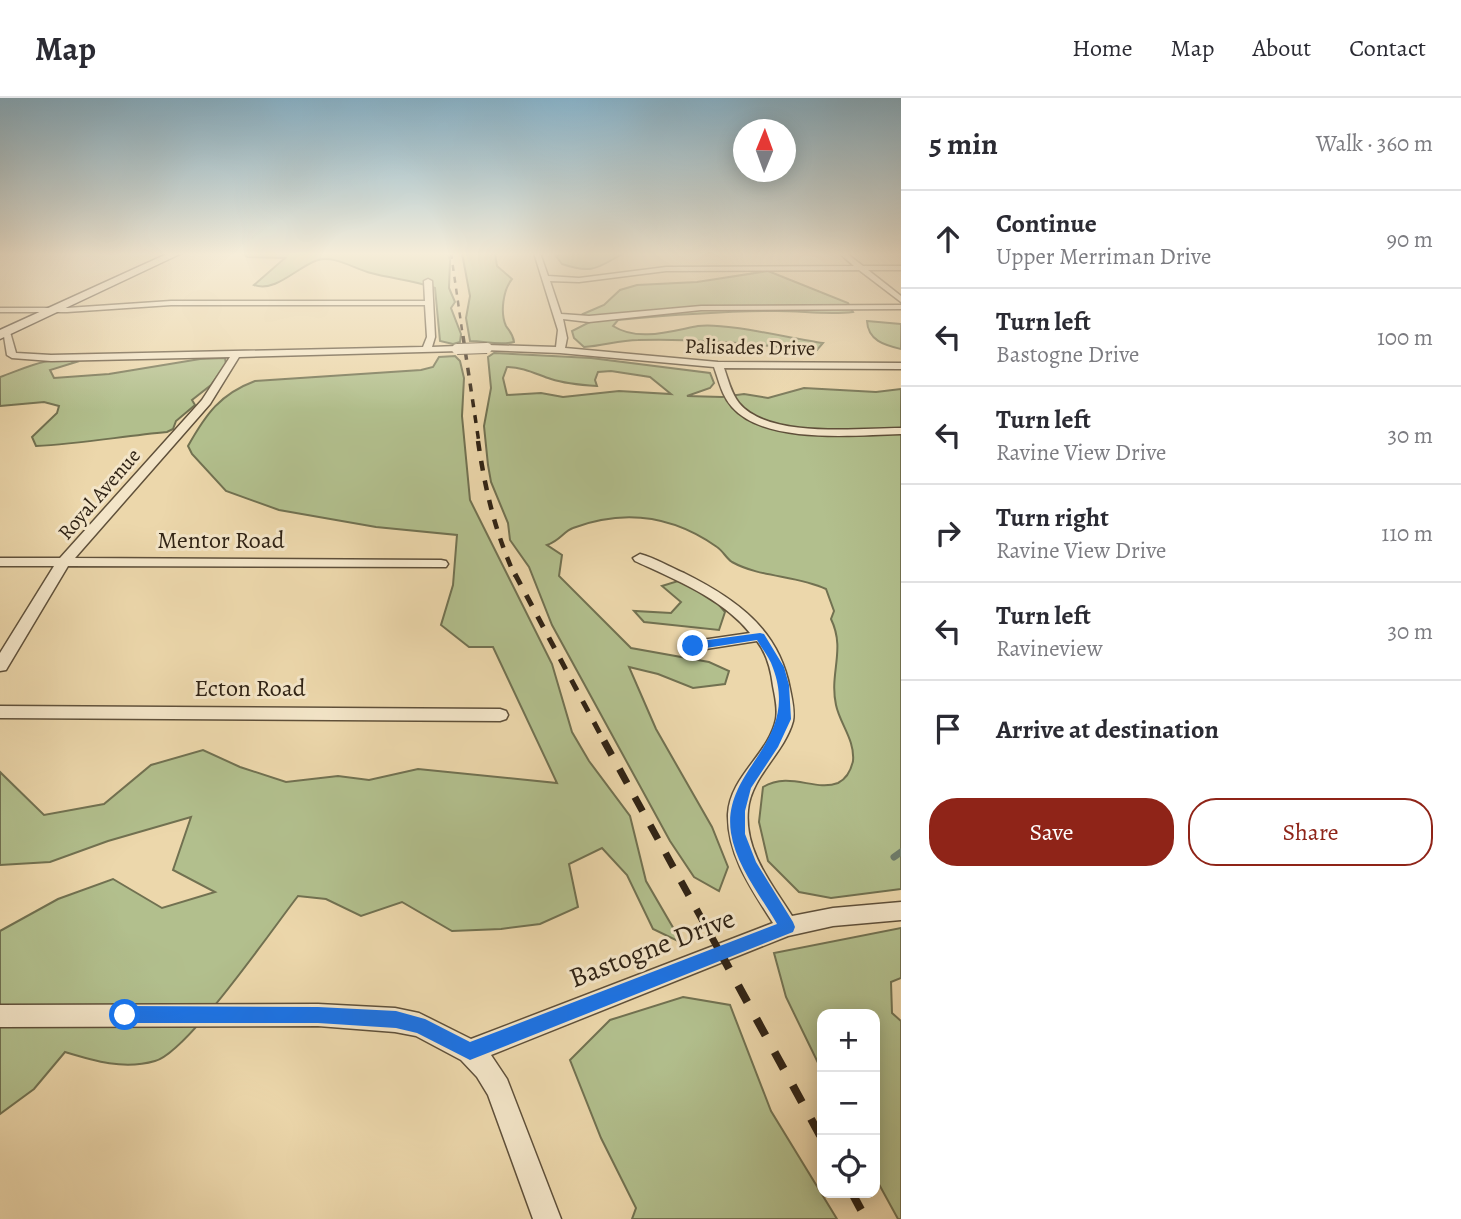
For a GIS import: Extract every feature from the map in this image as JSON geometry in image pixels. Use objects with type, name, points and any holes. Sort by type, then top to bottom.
[{"type":"main road","points":[[3,333],[62,305]]},
{"type":"street","points":[[0,310],[119,305]]},
{"type":"street","points":[[427,349],[431,337],[428,305]]},
{"type":"street","points":[[553,305],[562,330],[560,350]]},
{"type":"street","points":[[556,316],[589,318],[674,309],[901,307]]},
{"type":"street","points":[[562,330],[589,318]]},
{"type":"street","points":[[3,333],[12,355]]},
{"type":"street","name":"Palisades Drive","points":[[0,354],[110,359],[487,348],[560,350],[718,365],[901,366]]},
{"type":"street","name":"Royal Avenue","points":[[0,666],[64,562],[206,402],[236,354]]},
{"type":"street","points":[[718,365],[735,405],[759,420],[807,430],[901,431]]},
{"type":"street","points":[[640,558],[728,603],[747,618],[779,667],[783,685],[784,719],[773,743],[745,787],[738,811],[738,834],[749,864],[787,927]]},
{"type":"street","name":"Mentor Road","points":[[0,562],[441,564]]},
{"type":"street","points":[[693,646],[760,636]]},
{"type":"street","name":"Ecton Road","points":[[0,712],[500,715]]},
{"type":"street","name":"Bastogne Drive","points":[[470,1051],[787,927],[832,917],[901,911]]},
{"type":"street","points":[[0,1016],[318,1015],[396,1020],[419,1025],[470,1051],[486,1068],[498,1088],[547,1219]]},
{"type":"green space","points":[[437,305],[453,305],[451,308],[461,334],[460,342],[453,344],[440,341]]},
{"type":"green space","points":[[468,305],[503,305],[504,321],[514,342],[470,341],[466,318]]},
{"type":"green space","points":[[603,305],[849,305],[853,312],[757,311],[698,314],[618,320],[613,326],[623,331],[644,334],[698,326],[724,326],[823,343],[817,350],[683,340],[631,340],[584,347],[574,338],[572,331],[590,322],[583,314]]},
{"type":"green space","points":[[867,321],[901,324],[901,349],[883,344],[874,338]]},
{"type":"green space","points":[[494,353],[591,358],[710,373],[714,383],[710,388],[687,396],[722,397],[744,394],[768,398],[804,388],[876,392],[901,389],[901,889],[831,898],[799,892],[768,861],[759,822],[763,787],[783,781],[820,785],[838,783],[848,774],[853,761],[852,746],[838,712],[834,693],[837,641],[831,619],[834,611],[826,589],[743,567],[732,562],[719,549],[700,537],[666,522],[629,517],[592,522],[573,528],[547,545],[562,555],[559,576],[631,648],[709,662],[729,671],[725,684],[693,688],[658,674],[629,667],[656,729],[712,827],[728,867],[719,891],[694,877],[670,841],[552,625],[529,567],[510,540],[508,523],[491,482],[488,465],[484,426],[491,388],[488,357]],"holes":[[[507,367],[562,382],[591,386],[597,386],[595,380],[598,372],[611,371],[650,377],[671,394],[619,391],[563,397],[541,393],[507,395],[503,378]]]},
{"type":"green space","points":[[455,356],[460,361],[464,378],[462,416],[470,500],[552,664],[572,732],[589,761],[630,816],[646,881],[682,943],[653,929],[627,875],[602,848],[569,864],[578,907],[540,924],[452,931],[402,902],[361,916],[326,899],[298,896],[208,1014],[169,1053],[155,1061],[132,1065],[98,1061],[65,1052],[34,1089],[0,1114],[0,931],[58,899],[113,879],[162,908],[215,892],[173,870],[191,817],[108,841],[50,862],[0,865],[0,772],[44,815],[104,804],[151,765],[203,750],[240,767],[286,782],[338,776],[369,780],[418,769],[557,783],[493,647],[469,647],[441,625],[453,585],[457,535],[376,527],[279,510],[226,491],[192,454],[188,446],[215,406],[232,392],[255,381],[421,370],[433,367],[439,357]]},
{"type":"green space","points":[[225,358],[226,364],[211,385],[192,400],[195,405],[167,432],[36,446],[32,437],[57,413],[59,406],[44,402],[0,406],[0,377],[47,361],[76,362],[50,370],[54,378],[109,374],[200,359]]},
{"type":"green space","points":[[678,581],[710,594],[725,612],[719,630],[644,622],[634,611],[671,613],[681,602],[662,586]]},
{"type":"green space","points":[[901,928],[901,978],[891,982],[892,1013],[901,1021],[901,1219],[898,1219],[880,1186],[880,1009],[817,1009],[817,1061],[786,997],[774,953]]},
{"type":"green space","points":[[683,997],[730,1005],[771,1111],[817,1186],[817,1198],[824,1198],[837,1219],[632,1219],[636,1208],[601,1138],[570,1060],[610,1020]]},
{"type":"waterway","points":[[894,857],[901,852]]},
{"type":"railway","points":[[458,305],[463,337]]},
{"type":"railway","points":[[463,336],[479,443]]},
{"type":"railway","points":[[478,441],[492,510],[515,576]]},
{"type":"railway","points":[[515,574],[605,743]]},
{"type":"railway","points":[[604,741],[721,954]]},
{"type":"railway","points":[[720,952],[820,1135]]},
{"type":"railway","points":[[855,1198],[866,1219]]},
{"type":"route","points":[[125,1015],[318,1015],[396,1020],[419,1025],[470,1051],[787,927],[749,864],[738,834],[740,799],[784,719],[783,685],[779,667],[760,636],[693,646]]}]
